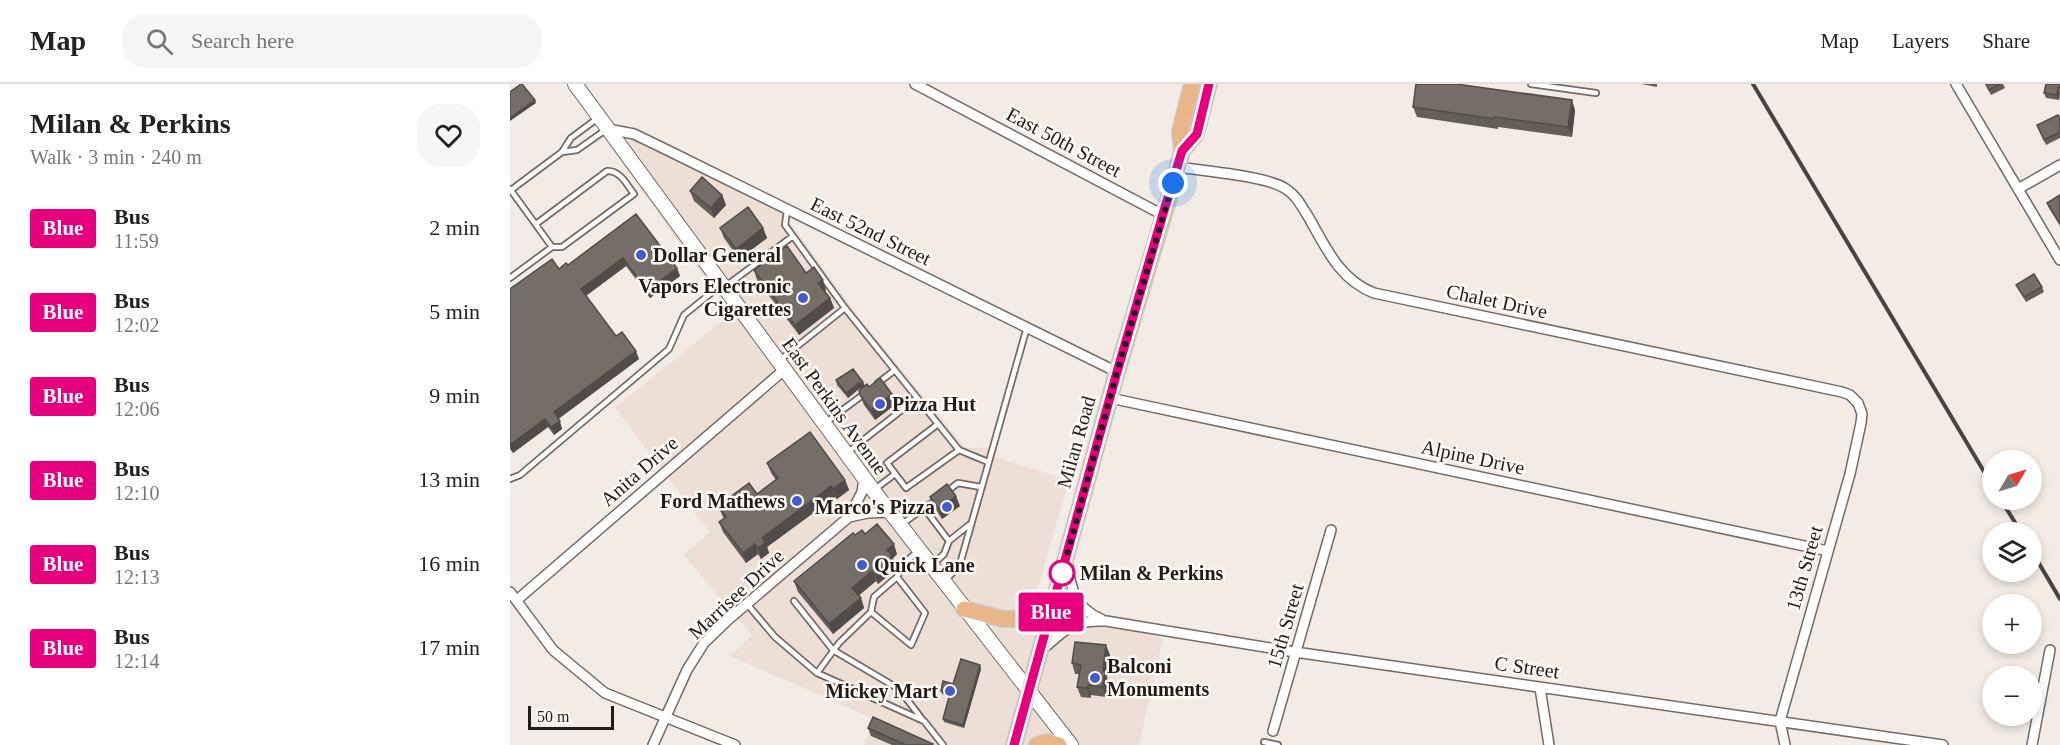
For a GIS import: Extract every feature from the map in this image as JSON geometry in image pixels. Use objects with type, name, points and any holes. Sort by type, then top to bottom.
[{"type":"main road","name":"East Perkins Avenue","points":[[575,84],[900,526],[1071,745]]},
{"type":"main road","name":"Milan Road","points":[[1014,745],[1117,372],[1178,167],[1182,151],[1180,131],[1192,84]]},
{"type":"main road","name":"Milan Road","points":[[1182,151],[1197,134],[1209,84]]},
{"type":"main road","points":[[964,609],[1016,620],[1052,606]]},
{"type":"main road","points":[[1036,745],[1047,742],[1059,745]]},
{"type":"street","name":"East 50th Street","points":[[915,84],[1163,214]]},
{"type":"street","points":[[1956,84],[2060,260]]},
{"type":"street","name":"East 52nd Street","points":[[604,123],[634,134],[1117,372]]},
{"type":"street","points":[[2018,189],[2060,165]]},
{"type":"street","name":"Chalet Drive","points":[[1178,167],[1265,181],[1285,188],[1298,201],[1340,268],[1354,283],[1374,293],[1845,393],[1856,401]]},
{"type":"street","name":"Anita Drive","points":[[517,600],[781,366]]},
{"type":"street","name":"Alpine Drive","points":[[1110,398],[1828,551]]},
{"type":"street","name":"13th Street","points":[[1785,745],[1780,721],[1850,474],[1861,423],[1861,411],[1856,401]]},
{"type":"street","name":"Marrisee Drive","points":[[653,745],[687,670],[704,643],[849,517],[862,492],[864,478]]},
{"type":"street","points":[[849,517],[890,512]]},
{"type":"street","name":"15th Street","points":[[1274,731],[1331,530]]},
{"type":"street","name":"C Street","points":[[1066,557],[1071,588],[1077,602],[1087,612],[1106,621]]},
{"type":"street","points":[[510,592],[553,650],[605,693],[735,745]]},
{"type":"street","name":"C Street","points":[[1041,651],[1075,623],[1106,621],[1295,652],[1943,745]]},
{"type":"street","points":[[2032,745],[2050,650]]},
{"type":"street","points":[[1540,688],[1549,745]]},
{"type":"lane","points":[[1531,84],[1596,93]]},
{"type":"lane","points":[[562,152],[577,150],[604,123]]},
{"type":"lane","points":[[552,247],[510,190],[562,152],[571,138],[604,123]]},
{"type":"lane","points":[[510,278],[552,247],[562,247],[634,194],[618,174],[607,171],[536,224]]},
{"type":"lane","points":[[787,211],[785,225],[845,308],[917,398],[959,450],[988,462]]},
{"type":"lane","points":[[510,479],[520,475],[669,350],[684,315],[793,236]]},
{"type":"lane","points":[[781,366],[845,308]]},
{"type":"lane","points":[[944,583],[960,564],[1027,327]]},
{"type":"lane","points":[[824,424],[895,370]]},
{"type":"lane","points":[[846,453],[917,398]]},
{"type":"lane","points":[[938,424],[887,463],[906,488],[959,450]]},
{"type":"lane","points":[[873,490],[895,474]]},
{"type":"lane","points":[[900,526],[958,483],[981,487]]},
{"type":"lane","points":[[924,508],[949,541]]},
{"type":"lane","points":[[931,566],[944,554],[949,541],[971,524]]},
{"type":"lane","points":[[817,673],[833,650],[871,612],[873,597],[897,577],[903,564],[920,551]]},
{"type":"lane","points":[[871,612],[911,645],[925,613],[897,577]]},
{"type":"lane","points":[[794,601],[833,650],[899,689],[943,745]]},
{"type":"lane","points":[[747,604],[775,637],[817,673],[924,721]]},
{"type":"lane","points":[[1264,742],[1278,745]]},
{"type":"shaded area","points":[[639,139],[782,211],[858,316],[966,448],[996,447],[994,457],[1069,480],[1033,606],[1163,638],[1139,745],[864,745],[874,719],[730,656],[752,635],[684,555],[710,532],[615,408],[731,314],[608,144]]},
{"type":"building","points":[[521,84],[535,100],[510,118],[510,92]]},
{"type":"building","points":[[1416,84],[1456,84],[1572,100],[1568,127],[1413,107]]},
{"type":"building","points":[[1986,84],[2000,84],[1989,90]]},
{"type":"building","points":[[2046,84],[2060,84],[2057,95],[2044,93]]},
{"type":"building","points":[[2058,115],[2060,132],[2044,140],[2037,125]]},
{"type":"building","points":[[702,177],[722,195],[711,208],[690,191]]},
{"type":"building","points":[[2060,195],[2060,222],[2059,222],[2047,203]]},
{"type":"building","points":[[748,207],[763,228],[736,249],[720,228]]},
{"type":"building","points":[[636,214],[677,268],[647,291],[623,258],[581,289],[616,336],[622,332],[636,351],[554,412],[560,421],[551,427],[545,419],[510,445],[510,289],[552,259],[559,269],[566,263],[568,265]]},
{"type":"building","points":[[787,246],[806,273],[814,267],[823,280],[818,283],[830,298],[795,325],[754,270]]},
{"type":"building","points":[[2034,274],[2042,287],[2024,297],[2016,285]]},
{"type":"building","points":[[853,369],[863,382],[846,393],[836,380]]},
{"type":"building","points":[[880,378],[892,394],[871,410],[859,390],[867,384],[869,387]]},
{"type":"building","name":"Ford Mathews","points":[[810,432],[845,480],[833,489],[831,486],[762,538],[765,543],[758,548],[755,544],[743,553],[719,522],[726,517],[718,506],[749,483],[757,494],[778,478],[767,463]]},
{"type":"building","points":[[947,484],[956,496],[939,509],[930,497]]},
{"type":"building","points":[[877,524],[894,544],[887,550],[891,554],[891,560],[875,574],[872,571],[852,588],[861,598],[829,624],[794,581],[853,533],[855,535],[862,530],[865,534]]},
{"type":"building","name":"Balconi Monuments","points":[[1075,642],[1106,645],[1103,687],[1088,685],[1087,688],[1077,687],[1081,665],[1072,663]]},
{"type":"building","points":[[961,659],[980,665],[963,725],[943,719],[950,693],[941,691],[943,681],[953,684]]},
{"type":"building","points":[[873,717],[933,744],[906,745],[868,728]]},
{"type":"railway","points":[[1753,84],[1982,468]]},
{"type":"railway","points":[[2007,510],[2015,522]]},
{"type":"railway","points":[[2042,569],[2060,599]]},
{"type":"bus line","name":"Blue","points":[[1014,745],[1163,214],[1182,151],[1197,134],[1209,84]]},
{"type":"place","name":"Dollar General","points":[[641,255]]},
{"type":"place","name":"Vapors Electronic Cigarettes","points":[[803,298]]},
{"type":"place","name":"Pizza Hut","points":[[880,404]]},
{"type":"place","name":"Ford Mathews","points":[[797,501]]},
{"type":"place","name":"Marco's Pizza","points":[[947,507]]},
{"type":"place","name":"Quick Lane","points":[[862,565]]},
{"type":"place","name":"Milan & Perkins","points":[[1062,573]]},
{"type":"place","name":"Balconi Monuments","points":[[1095,678]]},
{"type":"place","name":"Mickey Mart","points":[[950,691]]},
{"type":"route","points":[[1062,573],[1117,372],[1173,183]]}]
